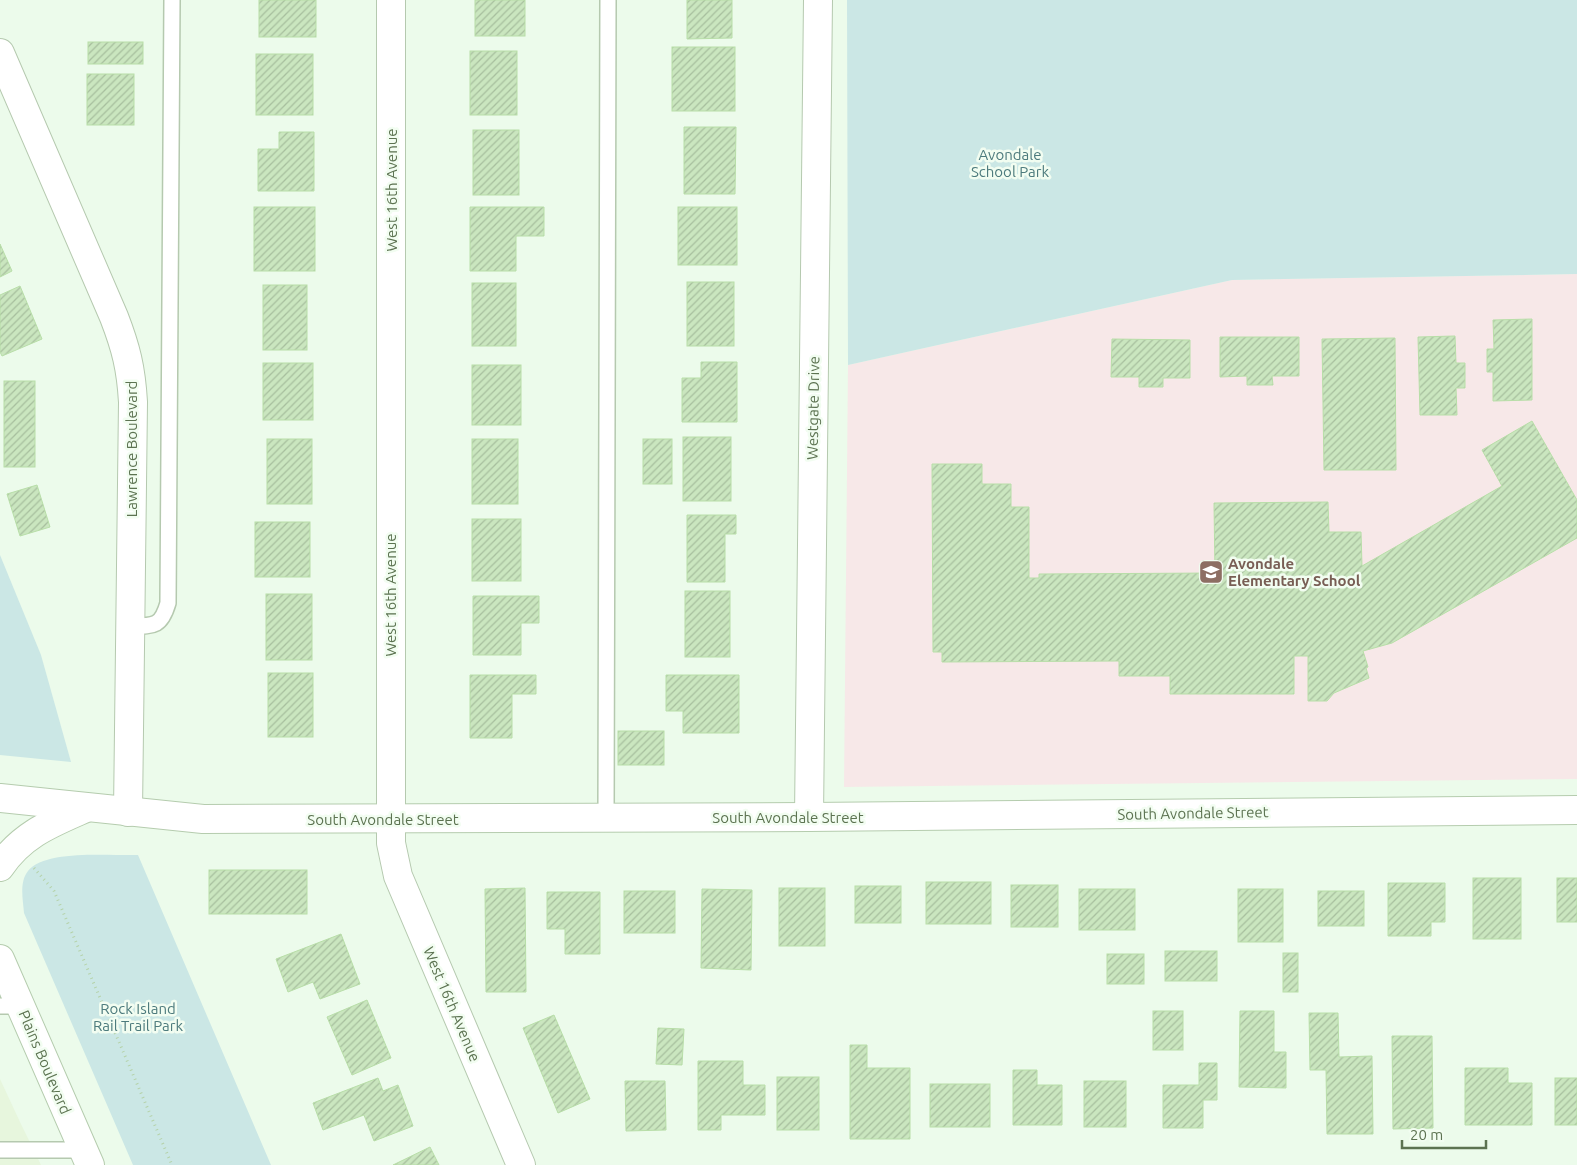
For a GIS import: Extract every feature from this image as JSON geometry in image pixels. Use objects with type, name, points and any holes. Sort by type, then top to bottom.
[{"type":"street","name":"West 16th Avenue","points":[[391,0],[391,843],[398,876],[521,1165]]},
{"type":"street","name":"Westgate Drive","points":[[809,817],[818,0]]},
{"type":"street","name":"Lawrence Boulevard","points":[[0,53],[114,317],[131,372],[133,402],[128,812]]},
{"type":"street","name":"South Avondale Street","points":[[0,798],[203,819],[390,820],[1577,810]]},
{"type":"street","points":[[0,867],[19,844],[39,829],[86,808]]},
{"type":"street","name":"Plains Boulevard","points":[[0,959],[10,1006],[86,1157]]},
{"type":"lane","points":[[131,626],[153,626],[164,618],[168,603],[172,0]]},
{"type":"lane","points":[[606,818],[608,0]]},
{"type":"lane","points":[[0,1150],[86,1157]]},
{"type":"path","points":[[30,864],[54,891],[172,1165]]},
{"type":"shaded area","name":"Avondale Elementary School","points":[[1577,274],[1577,779],[844,787],[848,365],[1232,280]]},
{"type":"shaded area","points":[[0,1079],[20,1122],[41,1165],[0,1165]]},
{"type":"green space","name":"Avondale School Park","points":[[847,0],[1577,0],[1577,274],[1232,280],[848,365]]},
{"type":"green space","points":[[0,555],[41,655],[71,762],[0,755]]},
{"type":"green space","name":"Rock Island Rail Trail Park","points":[[79,855],[138,855],[271,1165],[133,1165],[24,913],[23,880],[28,871],[36,864],[49,859]]},
{"type":"building","points":[[259,0],[316,0],[316,37],[259,37]]},
{"type":"building","points":[[475,0],[525,0],[525,36],[475,36]]},
{"type":"building","points":[[687,0],[732,0],[732,38],[687,39]]},
{"type":"building","points":[[88,42],[143,42],[143,64],[88,64]]},
{"type":"building","points":[[672,47],[735,47],[735,111],[672,111]]},
{"type":"building","points":[[470,51],[517,51],[517,115],[470,115]]},
{"type":"building","points":[[256,54],[313,54],[313,115],[256,115]]},
{"type":"building","points":[[87,74],[134,74],[134,125],[87,125]]},
{"type":"building","points":[[684,127],[736,127],[735,194],[684,194]]},
{"type":"building","points":[[473,130],[519,130],[519,195],[473,195]]},
{"type":"building","points":[[279,132],[314,132],[314,191],[258,191],[258,149],[279,149]]},
{"type":"building","points":[[254,207],[315,207],[315,271],[254,271]]},
{"type":"building","points":[[470,207],[544,207],[544,236],[516,236],[516,271],[470,271]]},
{"type":"building","points":[[678,207],[737,207],[737,265],[678,265]]},
{"type":"building","points":[[0,244],[12,271],[0,277]]},
{"type":"building","points":[[687,282],[734,282],[734,346],[687,346]]},
{"type":"building","points":[[472,283],[516,283],[516,346],[472,346]]},
{"type":"building","points":[[263,285],[307,285],[307,350],[263,350]]},
{"type":"building","points":[[20,286],[42,339],[2,356],[0,352],[0,295]]},
{"type":"building","points":[[1532,319],[1532,400],[1493,401],[1493,372],[1487,372],[1487,349],[1494,349],[1493,320]]},
{"type":"building","points":[[1455,336],[1456,363],[1465,363],[1465,388],[1456,388],[1457,415],[1420,415],[1418,337]]},
{"type":"building","points":[[1220,337],[1299,337],[1299,376],[1272,376],[1273,385],[1247,385],[1247,376],[1220,377]]},
{"type":"building","points":[[1395,338],[1396,470],[1324,470],[1322,339]]},
{"type":"building","points":[[1112,339],[1190,340],[1190,378],[1163,378],[1163,387],[1139,387],[1139,377],[1111,377]]},
{"type":"building","points":[[701,362],[737,362],[737,422],[682,422],[682,378],[701,378]]},
{"type":"building","points":[[263,363],[313,363],[313,420],[263,420]]},
{"type":"building","points":[[472,365],[521,365],[521,425],[472,425]]},
{"type":"building","points":[[4,381],[35,381],[35,467],[4,467]]},
{"type":"building","points":[[1532,421],[1577,500],[1577,538],[1392,643],[1363,651],[1369,678],[1334,693],[1327,701],[1308,701],[1308,656],[1294,656],[1294,694],[1170,694],[1170,676],[1119,676],[1119,661],[942,662],[942,652],[933,652],[932,464],[982,464],[982,484],[1011,484],[1011,507],[1029,507],[1029,578],[1039,578],[1039,574],[1215,573],[1214,503],[1328,502],[1329,532],[1361,532],[1362,566],[1502,486],[1482,450]]},
{"type":"building","points":[[683,437],[731,437],[731,501],[683,501]]},
{"type":"building","points":[[267,439],[312,439],[312,504],[267,504]]},
{"type":"building","points":[[472,439],[518,439],[518,504],[472,504]]},
{"type":"building","points":[[643,439],[672,439],[672,484],[643,484]]},
{"type":"building","points":[[37,485],[50,527],[20,536],[7,494]]},
{"type":"building","points":[[687,515],[736,515],[736,534],[725,534],[725,582],[687,582]]},
{"type":"building","points":[[472,519],[521,519],[521,581],[472,581]]},
{"type":"building","points":[[255,522],[310,522],[310,577],[255,577]]},
{"type":"building","points":[[685,591],[730,591],[730,657],[685,657]]},
{"type":"building","points":[[266,594],[312,594],[312,660],[266,660]]},
{"type":"building","points":[[473,596],[539,596],[539,623],[521,623],[521,655],[473,655]]},
{"type":"building","points":[[268,673],[313,673],[313,737],[268,737]]},
{"type":"building","points":[[470,675],[536,675],[536,694],[512,694],[512,738],[470,738]]},
{"type":"building","points":[[666,675],[739,675],[739,733],[683,733],[683,711],[666,711]]},
{"type":"building","points":[[618,731],[664,731],[664,765],[618,765]]},
{"type":"building","points":[[209,870],[307,870],[307,914],[209,914]]},
{"type":"building","points":[[1473,878],[1521,878],[1521,939],[1473,939]]},
{"type":"building","points":[[1557,878],[1577,878],[1577,922],[1557,922]]},
{"type":"building","points":[[926,882],[991,882],[991,924],[926,924]]},
{"type":"building","points":[[1388,883],[1445,883],[1445,922],[1431,922],[1431,936],[1388,936]]},
{"type":"building","points":[[1011,885],[1058,885],[1058,927],[1011,927]]},
{"type":"building","points":[[855,886],[901,886],[901,923],[855,923]]},
{"type":"building","points":[[525,888],[526,992],[486,992],[485,889]]},
{"type":"building","points":[[779,888],[825,888],[825,946],[779,946]]},
{"type":"building","points":[[702,889],[752,890],[751,970],[701,968]]},
{"type":"building","points":[[1079,889],[1135,889],[1135,930],[1079,930]]},
{"type":"building","points":[[1238,889],[1283,889],[1283,942],[1238,942]]},
{"type":"building","points":[[624,891],[675,891],[675,933],[624,933]]},
{"type":"building","points":[[1318,891],[1364,891],[1364,926],[1318,926]]},
{"type":"building","points":[[547,892],[600,892],[600,954],[565,954],[565,929],[547,929]]},
{"type":"building","points":[[341,934],[360,984],[320,999],[313,982],[288,992],[276,959]]},
{"type":"building","points":[[1165,951],[1217,951],[1217,981],[1165,981]]},
{"type":"building","points":[[1283,953],[1298,953],[1298,992],[1283,992]]},
{"type":"building","points":[[1107,954],[1144,954],[1144,984],[1107,984]]},
{"type":"building","points":[[367,1000],[391,1058],[352,1075],[327,1017]]},
{"type":"building","points":[[1153,1011],[1183,1011],[1183,1050],[1153,1050]]},
{"type":"building","points":[[1240,1011],[1274,1011],[1274,1052],[1286,1052],[1286,1088],[1239,1087]]},
{"type":"building","points":[[1309,1013],[1338,1013],[1339,1057],[1372,1056],[1373,1134],[1327,1134],[1326,1070],[1310,1070]]},
{"type":"building","points":[[554,1015],[590,1099],[558,1113],[523,1028]]},
{"type":"building","points":[[658,1028],[684,1029],[682,1065],[656,1064]]},
{"type":"building","points":[[1392,1036],[1432,1036],[1433,1128],[1393,1129]]},
{"type":"building","points":[[850,1045],[867,1045],[867,1068],[910,1068],[910,1139],[850,1139]]},
{"type":"building","points":[[698,1061],[743,1061],[743,1085],[765,1085],[765,1115],[721,1115],[721,1130],[698,1130]]},
{"type":"building","points":[[1199,1063],[1217,1063],[1217,1100],[1203,1100],[1203,1128],[1163,1128],[1163,1085],[1199,1085]]},
{"type":"building","points":[[1465,1068],[1508,1068],[1508,1083],[1532,1083],[1532,1125],[1465,1125]]},
{"type":"building","points":[[1013,1070],[1037,1070],[1037,1085],[1062,1085],[1062,1125],[1013,1125]]},
{"type":"building","points":[[777,1077],[819,1077],[819,1130],[777,1130]]},
{"type":"building","points":[[378,1078],[383,1091],[398,1085],[413,1126],[374,1141],[364,1115],[323,1130],[313,1103]]},
{"type":"building","points":[[1555,1078],[1577,1078],[1577,1125],[1555,1125]]},
{"type":"building","points":[[625,1081],[665,1081],[666,1130],[626,1131]]},
{"type":"building","points":[[1084,1081],[1126,1081],[1126,1127],[1084,1127]]},
{"type":"building","points":[[930,1084],[990,1084],[990,1127],[930,1127]]},
{"type":"building","points":[[430,1147],[439,1165],[393,1165]]},
{"type":"place","name":"Avondale Elementary School","points":[[1211,572]]}]
